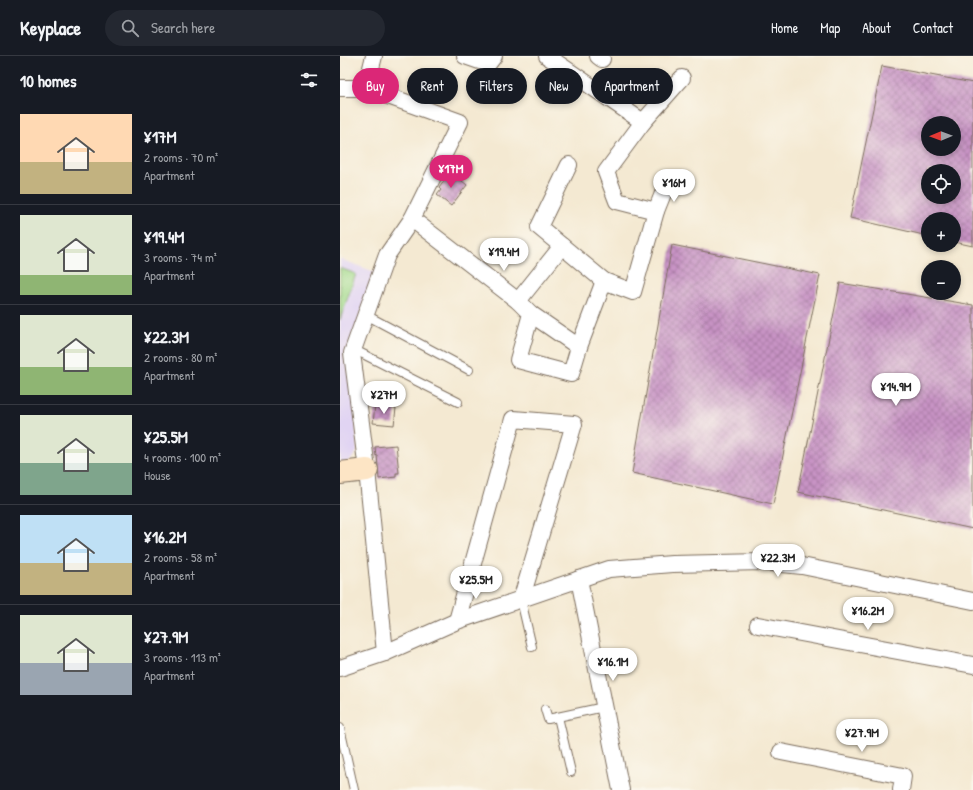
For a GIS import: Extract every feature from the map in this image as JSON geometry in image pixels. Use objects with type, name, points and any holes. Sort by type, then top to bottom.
[{"type":"street","points":[[371,68],[374,56]]},
{"type":"street","points":[[465,56],[488,64],[494,56]]},
{"type":"street","points":[[547,56],[643,122]]},
{"type":"street","points":[[656,211],[617,201],[606,172],[643,122],[682,78]]},
{"type":"street","points":[[340,88],[352,88]]},
{"type":"street","points":[[385,653],[367,470],[352,353],[387,255],[412,219],[460,122],[399,100]]},
{"type":"street","points":[[569,165],[539,227],[604,281],[632,292],[656,211],[666,186]]},
{"type":"street","points":[[412,219],[518,301],[531,314],[579,347]]},
{"type":"street","points":[[518,301],[562,246]]},
{"type":"street","points":[[531,314],[518,360],[571,374],[579,347],[604,281]]},
{"type":"street","points":[[457,621],[513,419],[574,424],[521,600]]},
{"type":"street","points":[[340,473],[367,470]]},
{"type":"street","points":[[340,668],[385,653],[457,621],[609,569],[672,564],[763,562],[802,566],[913,590],[973,600]]},
{"type":"street","points":[[579,579],[621,790]]},
{"type":"street","points":[[758,625],[973,665]]},
{"type":"street","points":[[782,752],[903,776],[901,790]]},
{"type":"lane","points":[[366,315],[469,370]]},
{"type":"lane","points":[[353,349],[458,402]]},
{"type":"lane","points":[[521,600],[532,648]]},
{"type":"lane","points":[[545,708],[548,720],[604,708]]},
{"type":"lane","points":[[558,717],[571,772]]},
{"type":"lane","points":[[340,728],[354,790]]},
{"type":"shaded area","points":[[340,259],[375,272],[353,338],[357,452],[350,461],[340,463]]},
{"type":"green space","points":[[340,268],[356,274],[340,320]]},
{"type":"building","points":[[882,66],[973,83],[973,246],[961,243],[961,212],[921,212],[921,234],[850,218]]},
{"type":"building","points":[[451,172],[467,185],[451,206],[437,195],[441,190],[439,188]]},
{"type":"building","points":[[672,245],[820,275],[773,504],[632,473]]},
{"type":"building","points":[[840,283],[921,296],[921,300],[943,300],[973,305],[973,529],[798,492]]},
{"type":"building","points":[[375,405],[396,408],[394,425],[373,423]]},
{"type":"building","points":[[396,445],[399,473],[396,473],[396,477],[379,479],[375,447]]}]
